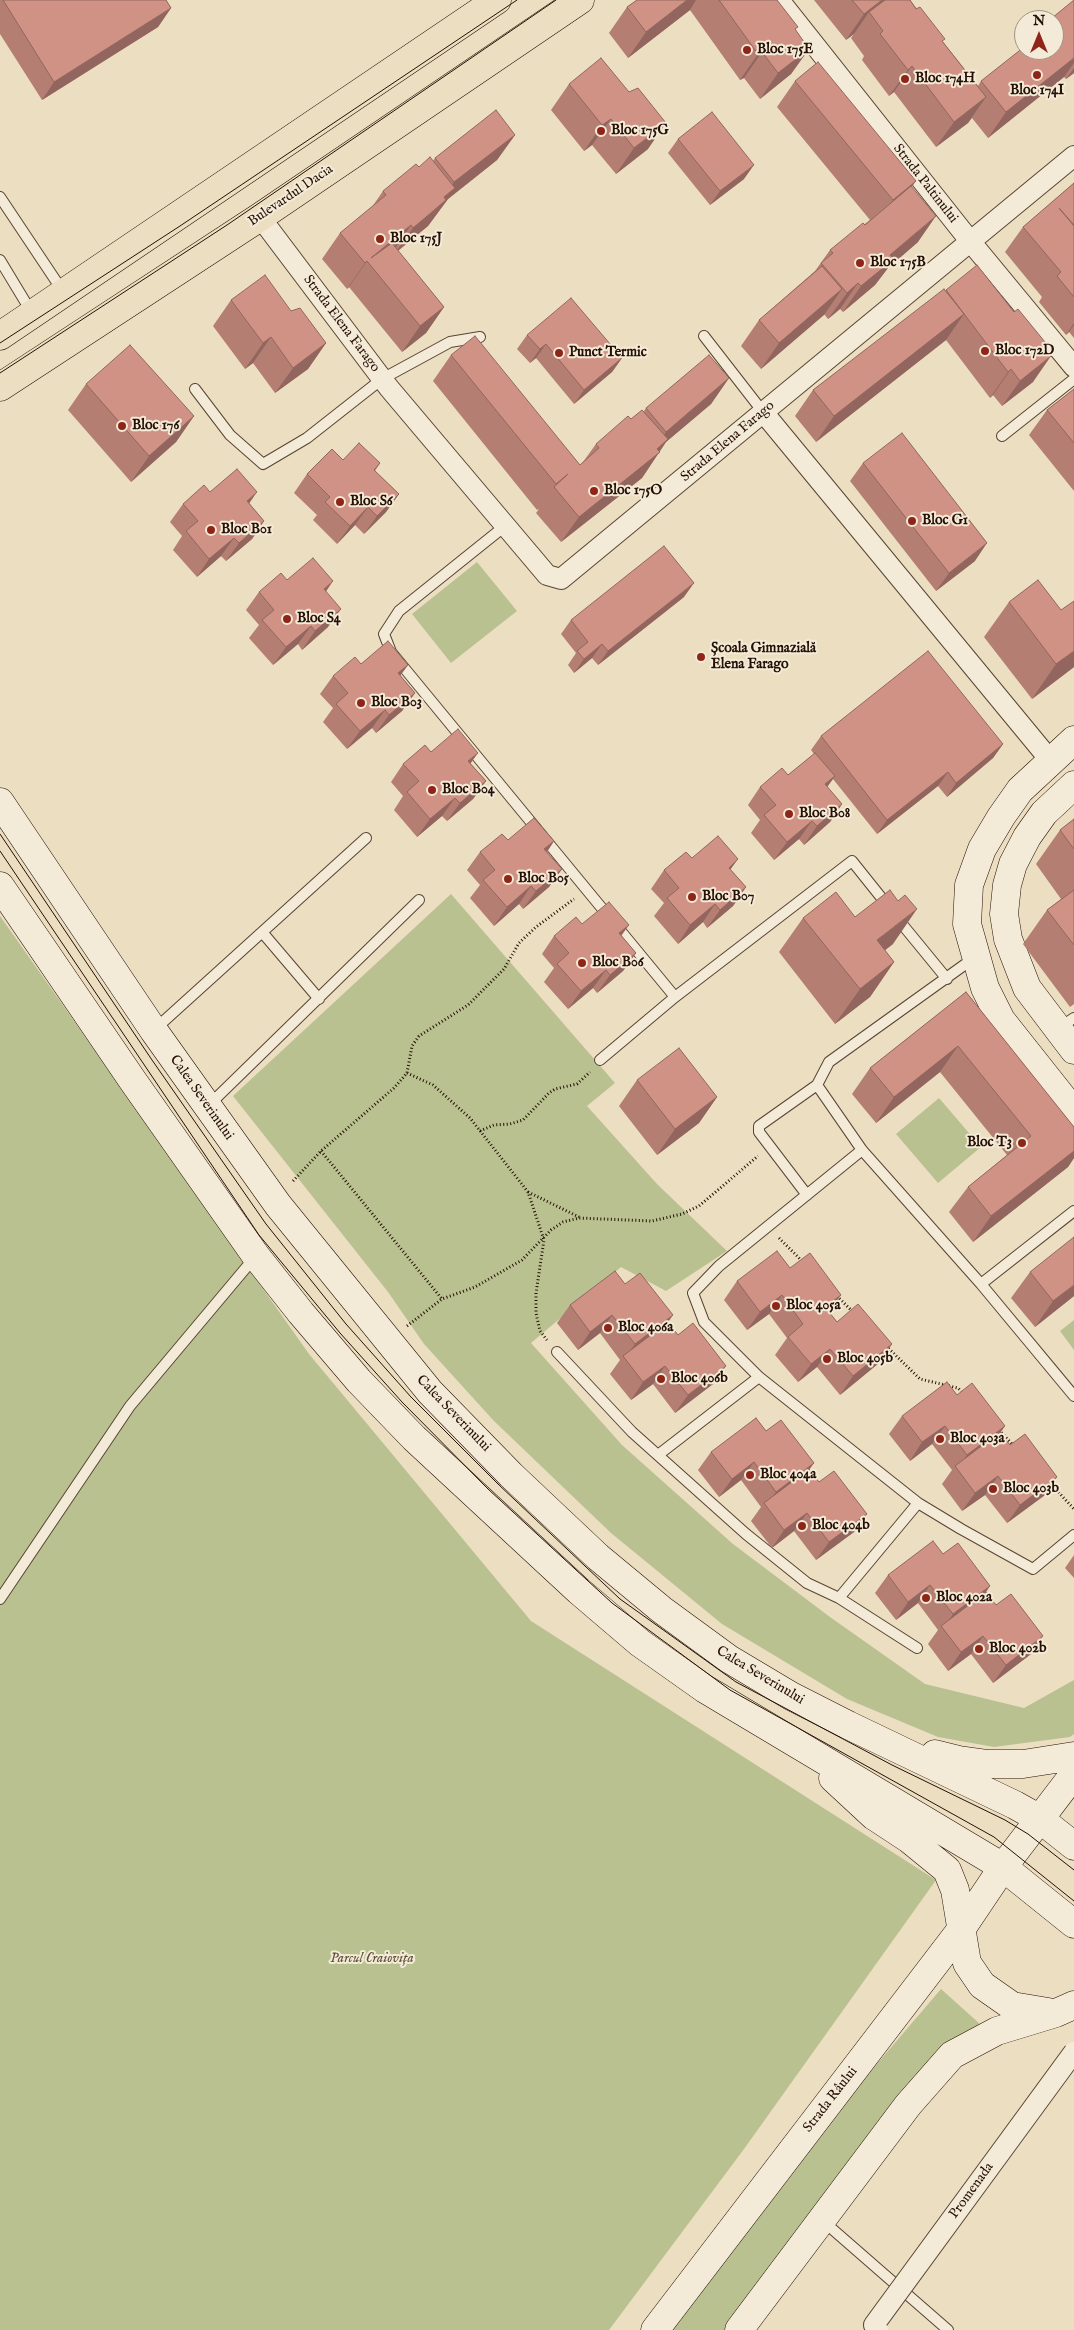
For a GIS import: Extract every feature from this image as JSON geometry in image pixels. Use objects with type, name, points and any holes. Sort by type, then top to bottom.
[{"type":"main road","points":[[0,336],[498,0]]},
{"type":"main road","name":"Bulevardul Dacia","points":[[0,387],[260,217],[580,0]]},
{"type":"main road","points":[[1074,740],[1050,760],[1020,790],[982,849],[969,885],[967,924],[985,988],[1001,1020],[1074,1112]]},
{"type":"main road","points":[[1069,1032],[1027,988],[1008,939],[1004,914],[1007,885],[1013,864],[1026,837],[1044,813],[1074,785]]},
{"type":"main road","name":"Calea Severinului","points":[[0,802],[206,1108],[278,1205],[387,1342],[430,1392],[512,1475],[598,1557],[662,1610],[729,1660],[791,1696],[1040,1819],[1074,1846]]},
{"type":"main road","points":[[982,849],[1013,864]]},
{"type":"main road","points":[[0,886],[133,1081],[256,1256],[301,1313],[394,1416],[478,1499],[579,1591],[640,1643],[705,1689],[1003,1867],[1074,1924]]},
{"type":"main road","points":[[793,1742],[874,1816],[909,1839],[947,1870],[955,1890],[960,1931],[967,1963],[982,1985],[1012,2006],[1068,2010]]},
{"type":"main road","points":[[887,1743],[959,1760],[988,1764],[1023,1764],[1074,1756]]},
{"type":"main road","name":"Strada Râului","points":[[656,2330],[960,1931],[1003,1867],[1074,1774]]},
{"type":"main road","points":[[739,2330],[823,2221],[908,2105],[952,2055],[998,2031],[1068,2010]]},
{"type":"street","name":"Strada Paltinului","points":[[779,0],[970,241],[1074,367]]},
{"type":"street","name":"Strada Elena Farago","points":[[260,217],[382,379],[547,575],[561,579],[1074,156]]},
{"type":"street","points":[[763,412],[1050,760]]},
{"type":"street","name":"Promenada","points":[[878,2330],[874,2325],[1074,2052]]},
{"type":"lane","points":[[0,197],[64,294]]},
{"type":"lane","points":[[0,260],[32,314]]},
{"type":"lane","points":[[704,336],[763,412]]},
{"type":"lane","points":[[195,389],[230,435],[263,464],[307,438],[382,379],[450,342],[480,337]]},
{"type":"lane","points":[[1002,436],[1074,379]]},
{"type":"lane","points":[[506,526],[399,611],[384,634],[391,652],[675,997]]},
{"type":"lane","points":[[154,1031],[366,838]]},
{"type":"lane","points":[[600,1060],[675,997],[852,861],[947,979]]},
{"type":"lane","points":[[206,1108],[418,900]]},
{"type":"lane","points":[[262,932],[319,999]]},
{"type":"lane","points":[[807,1195],[759,1132],[762,1122],[817,1085],[830,1062],[975,957]]},
{"type":"lane","points":[[817,1085],[862,1150],[981,1284],[1074,1396]]},
{"type":"lane","points":[[862,1150],[719,1266],[693,1293],[704,1322],[759,1377],[918,1502],[1032,1569],[1074,1535]]},
{"type":"lane","points":[[981,1284],[1074,1211]]},
{"type":"lane","points":[[0,1600],[130,1406],[256,1256]]},
{"type":"lane","points":[[557,1352],[632,1432],[776,1559],[807,1583],[839,1598],[917,1648]]},
{"type":"lane","points":[[658,1455],[759,1377]]},
{"type":"lane","points":[[839,1598],[918,1502]]},
{"type":"lane","points":[[823,2221],[948,2330]]},
{"type":"path","points":[[293,1181],[321,1150],[394,1088],[407,1073],[412,1046],[419,1036],[468,1005],[504,969],[519,942],[536,927],[587,890]]},
{"type":"path","points":[[480,1131],[494,1125],[510,1124],[523,1120],[549,1093],[580,1082],[600,1060]]},
{"type":"path","points":[[407,1073],[433,1085],[470,1118],[528,1192],[544,1240],[536,1293],[536,1313],[540,1331],[557,1352]]},
{"type":"path","points":[[387,1342],[442,1299],[483,1283],[522,1260],[544,1240],[551,1230],[563,1222],[580,1218],[652,1221],[682,1214],[699,1206],[770,1146]]},
{"type":"path","points":[[321,1150],[442,1299]]},
{"type":"path","points":[[528,1192],[580,1218]]},
{"type":"path","points":[[768,1227],[809,1268]]},
{"type":"path","points":[[830,1289],[858,1317]]},
{"type":"path","points":[[885,1344],[920,1379],[958,1388],[965,1395]]},
{"type":"path","points":[[992,1423],[1019,1452]]},
{"type":"path","points":[[1047,1480],[1074,1509]]},
{"type":"green space","points":[[477,562],[517,611],[451,663],[412,614]]},
{"type":"green space","points":[[451,894],[615,1083],[587,1106],[657,1184],[727,1251],[666,1291],[621,1267],[531,1343],[622,1445],[733,1544],[830,1617],[925,1684],[1024,1708],[1074,1680],[1074,1734],[1070,1737],[994,1747],[938,1737],[847,1699],[722,1624],[611,1533],[494,1421],[424,1344],[388,1292],[233,1096]]},
{"type":"green space","name":"Parcul Craiovița","points":[[0,916],[309,1354],[531,1621],[936,1880],[744,2149],[609,2330],[0,2330]]},
{"type":"green space","points":[[939,1098],[981,1147],[938,1183],[896,1134]]},
{"type":"green space","points":[[1074,1320],[1074,1350],[1060,1331]]},
{"type":"green space","points":[[941,1989],[980,2024],[944,2049],[899,2101],[724,2330],[671,2330],[864,2079]]},
{"type":"building","points":[[3,0],[166,0],[171,8],[54,82]]},
{"type":"building","points":[[637,0],[687,0],[646,32],[627,7]]},
{"type":"building","points":[[719,0],[777,0],[798,27],[795,29],[809,49],[778,73],[762,52],[758,54]]},
{"type":"building","points":[[852,0],[882,0],[864,14]]},
{"type":"building","points":[[885,0],[910,0],[916,9],[920,7],[945,39],[942,41],[986,97],[954,122],[912,66],[908,70],[880,34],[883,31],[869,12]]},
{"type":"building","points":[[1074,0],[1074,58],[1006,112],[981,81],[1014,55],[1014,60],[1064,60],[1064,10],[1062,10]]},
{"type":"building","points":[[601,58],[629,92],[638,88],[666,123],[634,148],[611,119],[602,125],[569,84]]},
{"type":"building","points":[[818,62],[916,181],[893,200],[795,81]]},
{"type":"building","points":[[496,110],[515,135],[454,182],[435,158]]},
{"type":"building","points":[[712,112],[754,165],[720,191],[678,139]]},
{"type":"building","points":[[430,157],[455,188],[444,197],[446,200],[413,228],[411,225],[371,258],[392,243],[444,307],[420,326],[367,261],[365,263],[340,233],[386,195],[383,191],[416,164],[419,167]]},
{"type":"building","points":[[1074,183],[1074,225],[1059,208],[1074,226],[1074,297],[1057,276],[1061,272],[1023,227]]},
{"type":"building","name":"Bloc 175B","points":[[911,186],[936,216],[890,255],[894,259],[861,286],[858,283],[847,293],[821,263],[833,253],[830,250],[863,223],[865,225]]},
{"type":"building","points":[[977,265],[1014,312],[1018,309],[1045,342],[1042,344],[1051,356],[1020,381],[1011,369],[1008,372],[946,290]]},
{"type":"building","points":[[822,266],[842,289],[779,343],[759,320]]},
{"type":"building","points":[[265,275],[291,311],[300,308],[326,343],[293,368],[271,337],[263,343],[231,300]]},
{"type":"building","points":[[944,289],[964,314],[834,416],[813,390]]},
{"type":"building","name":"Punct Termic","points":[[571,298],[622,358],[584,390],[546,344],[540,349],[527,335]]},
{"type":"building","points":[[475,336],[580,465],[599,448],[596,444],[628,416],[631,419],[642,410],[668,439],[657,449],[660,452],[579,517],[554,487],[568,474],[556,484],[451,355]]},
{"type":"building","points":[[130,345],[194,416],[149,456],[86,384]]},
{"type":"building","points":[[709,355],[729,378],[666,432],[646,408]]},
{"type":"building","points":[[1074,389],[1074,443],[1047,410]]},
{"type":"building","points":[[902,433],[987,543],[949,573],[863,463]]},
{"type":"building","points":[[359,443],[380,463],[374,470],[399,494],[377,516],[368,507],[350,526],[325,502],[330,497],[307,474],[332,449],[343,460]]},
{"type":"building","name":"Bloc B01","points":[[237,469],[257,492],[247,501],[264,521],[239,543],[234,538],[209,559],[186,531],[198,521],[183,504],[204,485],[210,492]]},
{"type":"building","points":[[664,546],[694,583],[608,651],[602,644],[584,659],[577,651],[588,642],[571,620]]},
{"type":"building","name":"Bloc S4","points":[[313,558],[333,581],[324,589],[341,609],[315,631],[311,626],[286,647],[262,620],[274,610],[259,592],[281,573],[287,580]]},
{"type":"building","points":[[1038,580],[1061,610],[1074,601],[1074,651],[1056,664],[1009,602]]},
{"type":"building","name":"Bloc B03","points":[[388,641],[408,665],[398,673],[415,693],[389,715],[385,710],[360,731],[336,704],[348,693],[333,676],[355,657],[361,664]]},
{"type":"building","points":[[928,651],[1003,744],[956,783],[948,772],[887,820],[821,736]]},
{"type":"building","points":[[458,729],[478,753],[468,761],[486,781],[460,803],[455,798],[430,819],[407,792],[419,781],[403,764],[425,745],[431,752]]},
{"type":"building","name":"Bloc B08","points":[[815,753],[835,776],[825,784],[842,804],[817,826],[812,821],[787,842],[764,815],[776,805],[760,787],[782,768],[788,775]]},
{"type":"building","points":[[534,818],[554,841],[544,849],[562,869],[536,891],[531,886],[507,907],[483,880],[495,870],[480,852],[502,834],[508,840]]},
{"type":"building","points":[[1074,819],[1074,849],[1060,830]]},
{"type":"building","points":[[718,836],[738,859],[729,868],[746,887],[720,910],[715,904],[690,925],[667,898],[679,888],[664,870],[686,852],[692,858]]},
{"type":"building","points":[[890,890],[898,901],[905,895],[917,909],[877,940],[894,962],[860,989],[803,918],[836,892],[855,917]]},
{"type":"building","points":[[1074,890],[1074,945],[1047,910]]},
{"type":"building","name":"Bloc B06","points":[[609,902],[629,925],[619,933],[636,953],[610,975],[606,970],[581,991],[557,964],[569,953],[554,936],[576,917],[582,924]]},
{"type":"building","points":[[966,992],[1074,1127],[1074,1151],[991,1216],[968,1187],[1031,1136],[958,1046],[894,1097],[870,1068]]},
{"type":"building","points":[[679,1048],[717,1097],[675,1129],[637,1080]]},
{"type":"building","points":[[1074,1237],[1074,1285],[1053,1301],[1030,1272]]},
{"type":"building","points":[[777,1251],[790,1268],[810,1253],[841,1295],[825,1307],[837,1322],[858,1304],[892,1344],[853,1376],[830,1349],[811,1364],[788,1337],[803,1324],[782,1295],[760,1312],[737,1281]]},
{"type":"building","points":[[615,1271],[625,1284],[640,1273],[673,1315],[635,1344],[612,1315],[590,1332],[570,1305]]},
{"type":"building","points":[[668,1322],[678,1335],[693,1323],[726,1366],[688,1395],[665,1366],[643,1382],[623,1356]]},
{"type":"building","points":[[947,1382],[957,1395],[972,1383],[1005,1426],[967,1455],[945,1426],[922,1442],[902,1416]]},
{"type":"building","points":[[756,1418],[766,1431],[781,1420],[814,1463],[776,1492],[754,1462],[732,1479],[711,1452]]},
{"type":"building","points":[[1000,1432],[1010,1445],[1025,1434],[1057,1477],[1020,1505],[998,1476],[975,1493],[955,1466]]},
{"type":"building","points":[[809,1469],[819,1482],[834,1471],[867,1514],[829,1542],[807,1513],[784,1530],[764,1503]]},
{"type":"building","points":[[933,1541],[943,1554],[958,1543],[990,1586],[953,1614],[930,1585],[908,1602],[888,1575]]},
{"type":"building","points":[[986,1592],[996,1605],[1011,1594],[1043,1636],[1006,1665],[983,1636],[961,1652],[941,1626]]},
{"type":"tram line","points":[[0,343],[180,226],[517,0]]},
{"type":"tram line","points":[[0,373],[227,225],[556,0]]},
{"type":"tram line","points":[[0,834],[152,1060],[266,1224],[346,1324],[411,1397],[498,1484],[620,1599],[736,1682],[892,1765],[1005,1820],[1028,1834],[1074,1870]]},
{"type":"tram line","points":[[0,851],[259,1235],[340,1333],[402,1402],[488,1489],[612,1603],[730,1690],[994,1837],[1074,1901]]},
{"type":"place","name":"Bloc 175E","points":[[747,50]]},
{"type":"place","name":"Bloc 174I","points":[[1037,75]]},
{"type":"place","name":"Bloc 174H","points":[[905,79]]},
{"type":"place","name":"Bloc 175G","points":[[601,131]]},
{"type":"place","name":"Bloc 175J","points":[[380,239]]},
{"type":"place","name":"Bloc 175B","points":[[860,263]]},
{"type":"place","name":"Bloc 172D","points":[[985,351]]},
{"type":"place","name":"Punct Termic","points":[[559,353]]},
{"type":"place","name":"Bloc 176","points":[[122,426]]},
{"type":"place","name":"Bloc 175O","points":[[594,491]]},
{"type":"place","name":"Bloc S6","points":[[340,502]]},
{"type":"place","name":"Bloc G1","points":[[912,521]]},
{"type":"place","name":"Bloc B01","points":[[211,530]]},
{"type":"place","name":"Bloc S4","points":[[287,619]]},
{"type":"place","name":"Școala Gimnazială Elena Farago","points":[[701,657]]},
{"type":"place","name":"Bloc B03","points":[[361,703]]},
{"type":"place","name":"Bloc B04","points":[[432,790]]},
{"type":"place","name":"Bloc B08","points":[[789,814]]},
{"type":"place","name":"Bloc B05","points":[[508,879]]},
{"type":"place","name":"Bloc B07","points":[[692,897]]},
{"type":"place","name":"Bloc B06","points":[[582,963]]},
{"type":"place","name":"Bloc T3","points":[[1022,1143]]},
{"type":"place","name":"Bloc 405a","points":[[776,1306]]},
{"type":"place","name":"Bloc 406a","points":[[608,1328]]},
{"type":"place","name":"Bloc 405b","points":[[827,1359]]},
{"type":"place","name":"Bloc 406b","points":[[661,1379]]},
{"type":"place","name":"Bloc 403a","points":[[940,1439]]},
{"type":"place","name":"Bloc 404a","points":[[750,1475]]},
{"type":"place","name":"Bloc 403b","points":[[993,1489]]},
{"type":"place","name":"Bloc 404b","points":[[802,1526]]},
{"type":"place","name":"Bloc 402a","points":[[926,1598]]},
{"type":"place","name":"Bloc 402b","points":[[979,1649]]}]
